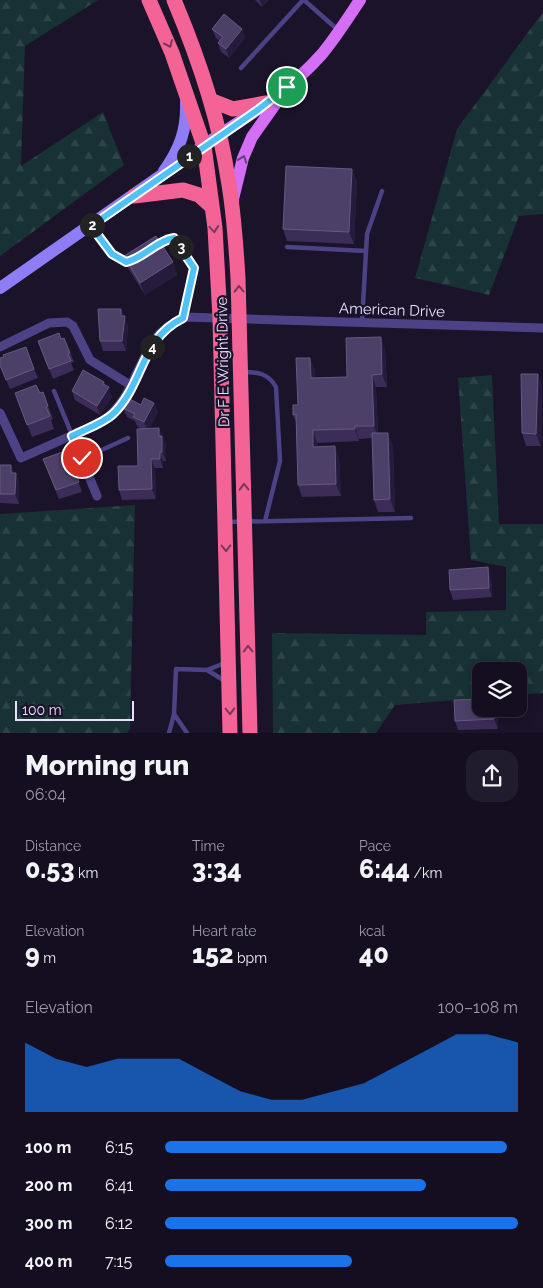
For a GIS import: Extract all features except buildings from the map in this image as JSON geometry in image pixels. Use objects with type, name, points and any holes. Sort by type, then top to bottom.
[{"type":"highway","points":[[149,0],[172,53],[204,146],[212,208],[220,318],[230,733]]},
{"type":"highway","name":"Dr F E Wright Drive","points":[[174,0],[198,61],[210,100],[219,135],[232,206],[241,372],[250,726]]},
{"type":"highway","points":[[210,100],[233,109],[266,103]]},
{"type":"highway","points":[[134,196],[183,190],[199,195],[212,208]]},
{"type":"highway","points":[[228,662],[242,673],[243,710],[250,726]]},
{"type":"main road","points":[[219,135],[287,87],[322,54],[360,0]]},
{"type":"main road","points":[[232,206],[237,176],[252,137],[287,87]]},
{"type":"street","points":[[159,178],[181,144],[185,131],[186,92]]},
{"type":"street","points":[[0,288],[219,135]]},
{"type":"street","points":[[0,413],[21,458],[102,422],[114,413],[132,386],[156,338],[170,324],[183,318]]},
{"type":"street","name":"American Drive","points":[[183,318],[543,328]]},
{"type":"street","points":[[0,347],[49,323],[66,322],[73,326],[90,360],[132,386]]},
{"type":"street","points":[[72,436],[98,496]]},
{"type":"lane","points":[[241,68],[303,0],[339,31]]},
{"type":"lane","points":[[362,322],[367,234],[382,191]]},
{"type":"lane","points":[[91,226],[112,254],[126,262],[136,259]]},
{"type":"lane","points":[[150,249],[165,239],[174,238],[194,268],[183,318]]},
{"type":"lane","points":[[287,248],[366,251]]},
{"type":"lane","points":[[241,372],[259,372],[271,378],[276,387],[280,461],[265,521]]},
{"type":"lane","points":[[54,391],[72,436]]},
{"type":"lane","points":[[82,458],[128,438]]},
{"type":"lane","points":[[225,522],[411,518]]},
{"type":"lane","points":[[169,733],[174,714],[176,669],[206,670],[228,662]]},
{"type":"lane","points":[[206,670],[229,683]]},
{"type":"lane","points":[[174,714],[187,733]]},
{"type":"green space","points":[[0,0],[98,0],[25,46],[21,166],[103,112],[124,165],[0,256]]},
{"type":"green space","points":[[543,12],[543,214],[519,216],[489,295],[415,278],[457,129]]},
{"type":"green space","points":[[492,375],[499,524],[543,524],[543,693],[527,694],[527,662],[472,662],[472,699],[395,705],[376,733],[273,733],[272,633],[426,635],[426,612],[506,610],[506,567],[471,560],[458,378]]},
{"type":"green space","points":[[135,505],[130,729],[127,733],[0,733],[0,514]]},
{"type":"route","points":[[82,458],[72,436],[102,422],[114,413],[132,386],[156,338],[170,324],[183,318],[194,268],[174,238],[165,239],[136,259],[126,262],[112,254],[91,226],[219,135],[259,109],[287,87]]}]
